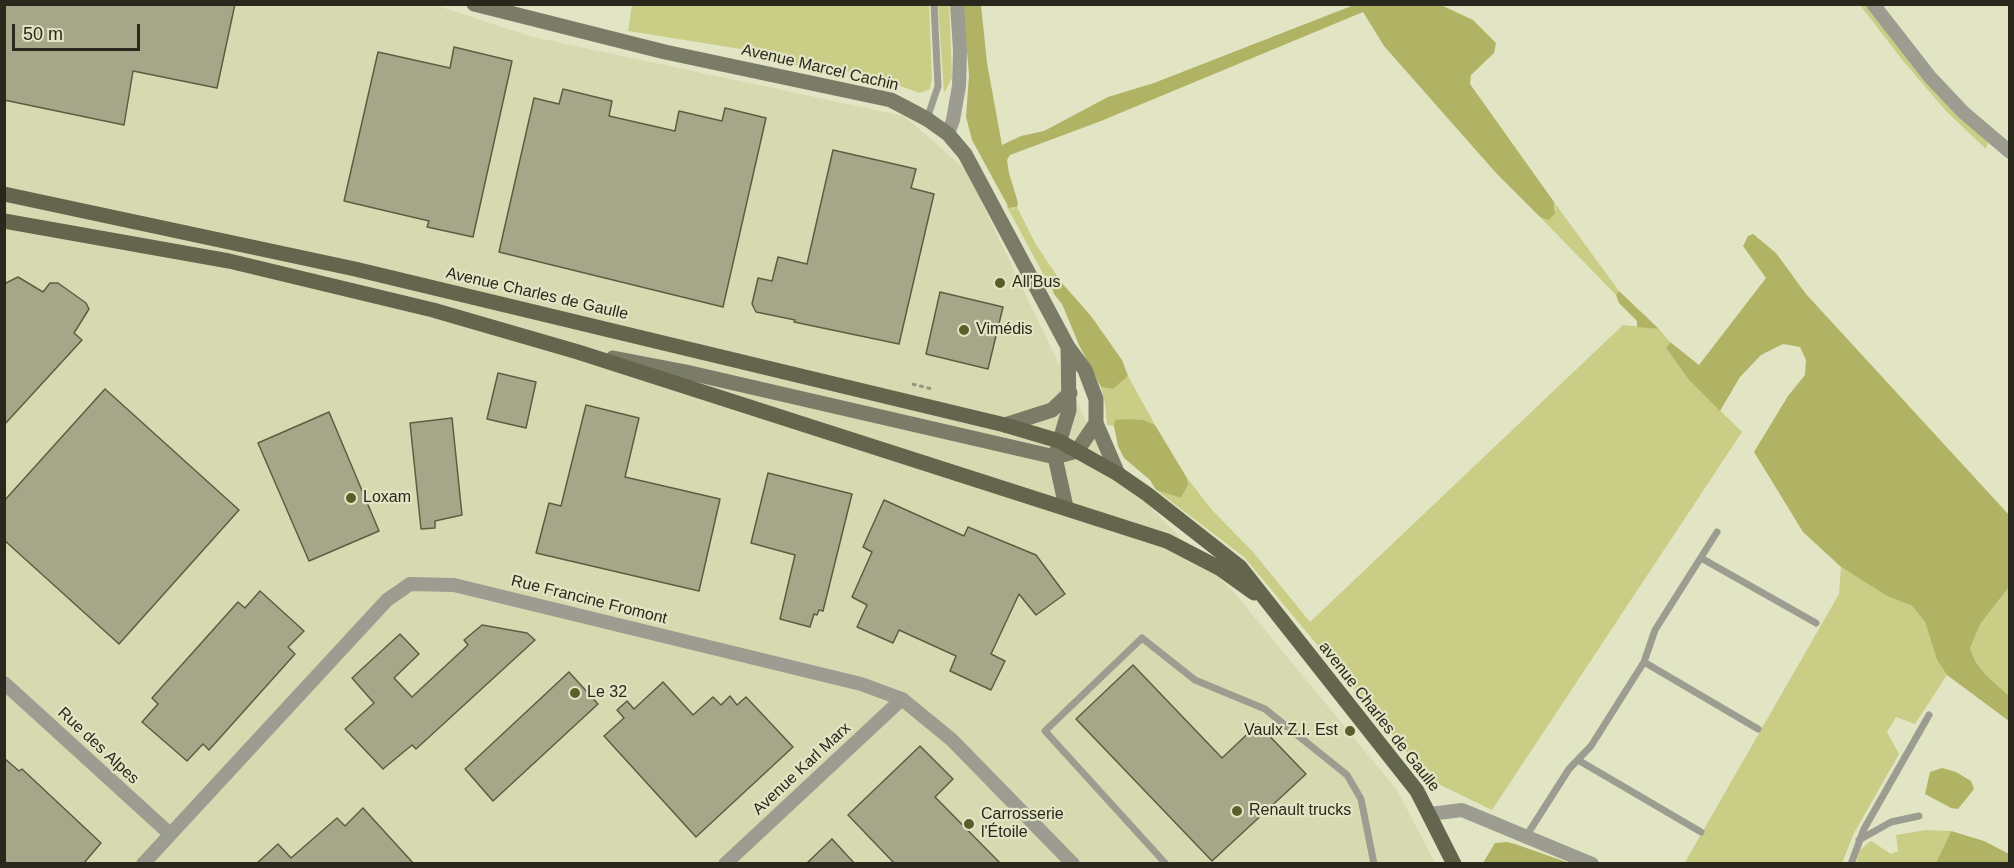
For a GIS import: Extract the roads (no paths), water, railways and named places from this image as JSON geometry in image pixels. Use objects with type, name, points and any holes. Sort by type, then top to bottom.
[{"type":"main road","name":"Avenue Charles de Gaulle","points":[[4,194],[355,269],[1005,425],[1059,441]]},
{"type":"main road","points":[[4,221],[229,261],[433,310],[578,351],[1066,507]]},
{"type":"main road","name":"avenue Charles de Gaulle","points":[[1059,441],[1118,474],[1240,567],[1417,791],[1453,863]]},
{"type":"main road","name":"avenue Charles de Gaulle","points":[[1066,507],[1167,541],[1219,568],[1264,599]]},
{"type":"street","name":"Avenue Marcel Cachin","points":[[474,4],[665,52],[891,100],[927,119],[948,134],[965,154],[1068,347],[1084,370],[1096,399],[1096,423],[1118,474]]},
{"type":"street","points":[[948,134],[959,86],[960,51],[957,4]]},
{"type":"street","points":[[1873,4],[1955,104],[2010,152]]},
{"type":"street","name":"Avenue Marcel Cachin","points":[[1066,507],[1055,457],[1069,410],[1068,347]]},
{"type":"street","points":[[578,351],[686,372],[1055,457],[1077,451],[1096,423]]},
{"type":"street","points":[[1005,425],[1052,410],[1070,393]]},
{"type":"street","name":"Rue Francine Fromont","points":[[143,864],[387,600],[411,584],[454,585],[861,684],[902,699],[952,740],[1073,864]]},
{"type":"street","name":"Rue des Alpes","points":[[4,683],[170,834]]},
{"type":"street","name":"Avenue Karl Marx","points":[[725,864],[902,699]]},
{"type":"street","points":[[1430,814],[1462,810],[1592,864]]},
{"type":"lane","points":[[927,119],[938,86],[934,4]]},
{"type":"lane","points":[[1525,838],[1578,760],[1591,746],[1644,662],[1655,630],[1717,532]]},
{"type":"lane","points":[[1701,558],[1816,623]]},
{"type":"lane","points":[[1166,864],[1045,731],[1142,638],[1195,680],[1265,709],[1347,775],[1361,799],[1374,864]]},
{"type":"lane","points":[[1644,662],[1758,729]]},
{"type":"lane","points":[[1851,864],[1859,840],[1929,715]]},
{"type":"lane","points":[[1578,760],[1701,832]]},
{"type":"lane","points":[[1859,840],[1891,822],[1919,816]]},
{"type":"place","name":"All'Bus","points":[[1000,283]]},
{"type":"place","name":"Vimédis","points":[[964,330]]},
{"type":"place","name":"Loxam","points":[[351,498]]},
{"type":"place","name":"Le 32","points":[[575,693]]},
{"type":"place","name":"Vaulx Z.I. Est","points":[[1350,731]]},
{"type":"place","name":"Renault trucks","points":[[1237,811]]},
{"type":"place","name":"Carrosserie l'Étoile","points":[[969,824]]}]
